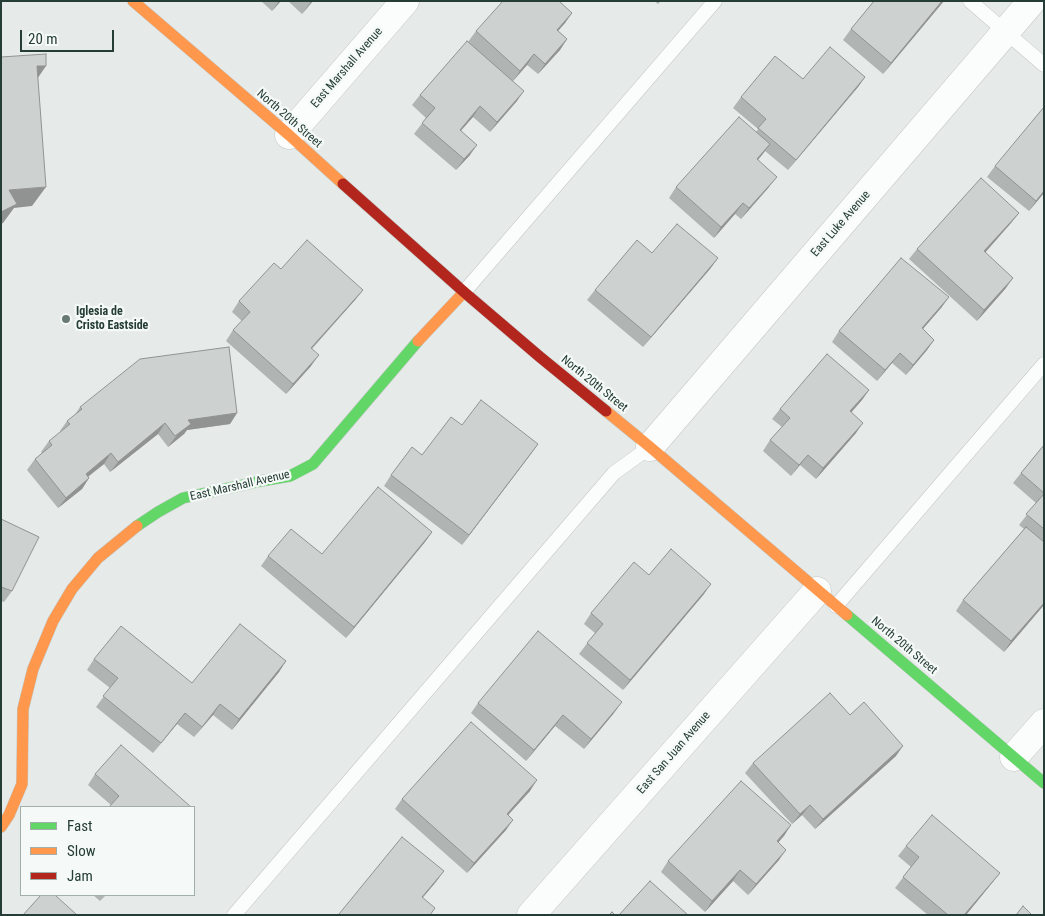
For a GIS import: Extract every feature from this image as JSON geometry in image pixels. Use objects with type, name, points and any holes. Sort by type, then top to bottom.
[{"type":"street","name":"North 20th Street","points":[[133,1],[289,135],[540,358],[650,447],[1044,783]]},
{"type":"street","name":"East Marshall Avenue","points":[[289,135],[405,1]]},
{"type":"street","name":"East Luke Avenue","points":[[650,447],[1032,1]]},
{"type":"street","name":"East Marshall Avenue","points":[[1,827],[9,815],[22,784],[23,709],[33,669],[53,621],[72,588],[98,558],[133,529],[183,498],[290,476],[313,464],[423,335],[464,292]]},
{"type":"street","name":"East San Juan Avenue","points":[[531,915],[827,598]]},
{"type":"street","points":[[1014,757],[1044,723]]},
{"type":"lane","points":[[464,292],[715,1]]},
{"type":"lane","points":[[970,1],[1044,65]]},
{"type":"lane","points":[[827,598],[1044,364]]},
{"type":"lane","points":[[234,915],[614,473],[650,447]]},
{"type":"building","points":[[503,1],[559,1],[572,13],[557,30],[567,39],[545,64],[534,54],[520,71],[476,31]]},
{"type":"building","points":[[874,1],[942,1],[891,63],[851,29]]},
{"type":"building","points":[[467,41],[524,91],[497,122],[480,106],[460,130],[477,145],[464,159],[422,123],[435,108],[420,95]]},
{"type":"building","points":[[830,47],[865,77],[796,160],[758,128],[766,119],[741,97],[775,56],[803,79]]},
{"type":"building","points":[[46,54],[46,66],[37,66],[46,187],[9,190],[17,204],[1,212],[1,57]]},
{"type":"building","points":[[1044,107],[1044,191],[1036,201],[995,166]]},
{"type":"building","points":[[739,117],[770,144],[757,159],[777,177],[749,208],[743,203],[721,227],[676,187]]},
{"type":"building","points":[[981,178],[1019,213],[984,251],[1013,278],[984,310],[917,249]]},
{"type":"building","points":[[677,224],[718,258],[651,337],[595,290],[637,240],[652,253]]},
{"type":"building","points":[[307,240],[363,290],[311,348],[319,355],[293,384],[233,330],[250,312],[239,301],[274,263],[281,269]]},
{"type":"building","points":[[901,258],[949,297],[922,328],[934,340],[913,365],[900,353],[885,370],[839,331]]},
{"type":"building","points":[[229,347],[237,413],[188,420],[191,424],[175,436],[165,423],[118,462],[111,453],[86,474],[89,478],[66,498],[35,459],[52,445],[49,441],[70,424],[67,421],[82,409],[80,407],[140,359]]},
{"type":"building","points":[[827,354],[869,390],[850,411],[863,423],[823,468],[808,455],[799,465],[770,440],[790,418],[780,409]]},
{"type":"building","points":[[481,400],[538,444],[469,535],[391,475],[412,447],[422,455],[451,417],[462,425]]},
{"type":"building","points":[[1044,445],[1044,493],[1021,473]]},
{"type":"building","points":[[378,487],[432,532],[354,627],[268,556],[291,529],[322,554]]},
{"type":"building","points":[[1044,494],[1044,529],[1026,514]]},
{"type":"building","points":[[1,519],[39,537],[12,591],[1,587]]},
{"type":"building","points":[[1026,527],[1044,542],[1044,603],[1011,641],[963,600]]},
{"type":"building","points":[[671,549],[711,584],[630,680],[587,643],[603,624],[591,613],[634,562],[649,575]]},
{"type":"building","points":[[240,624],[286,661],[239,719],[220,704],[202,727],[185,713],[161,743],[103,696],[118,678],[94,659],[121,626],[192,683]]},
{"type":"building","points":[[538,631],[622,702],[591,739],[563,715],[534,750],[478,703]]},
{"type":"building","points":[[830,693],[850,715],[864,702],[903,746],[823,819],[810,805],[800,814],[753,763]]},
{"type":"building","points":[[471,722],[537,780],[507,814],[513,820],[474,863],[402,799]]},
{"type":"building","points":[[121,745],[190,806],[110,806],[119,796],[95,774]]},
{"type":"building","points":[[741,781],[791,825],[777,841],[786,850],[756,884],[740,870],[712,901],[668,861]]},
{"type":"building","points":[[932,815],[1000,873],[964,915],[948,915],[903,877],[919,857],[906,846]]},
{"type":"building","points":[[402,837],[444,871],[422,897],[435,908],[430,915],[340,915],[339,914]]},
{"type":"building","points":[[650,881],[688,915],[619,915]]},
{"type":"building","points":[[40,896],[56,896],[77,915],[23,915]]},
{"type":"building","points":[[1023,906],[1032,915],[1016,915]]},
{"type":"traffic: fast","points":[[137,526],[183,498],[290,476],[313,464],[418,341]]},
{"type":"traffic: fast","points":[[847,615],[1044,783]]},
{"type":"traffic: slow","points":[[133,1],[343,184]]},
{"type":"traffic: slow","points":[[418,341],[464,292]]},
{"type":"traffic: slow","points":[[606,411],[847,615]]},
{"type":"traffic: slow","points":[[1,827],[9,815],[22,784],[23,709],[33,669],[53,621],[72,589],[98,558],[137,526]]},
{"type":"traffic: jam","points":[[343,184],[464,292],[606,411]]},
{"type":"place","name":"Iglesia de Cristo Eastside","points":[[66,319]]}]
